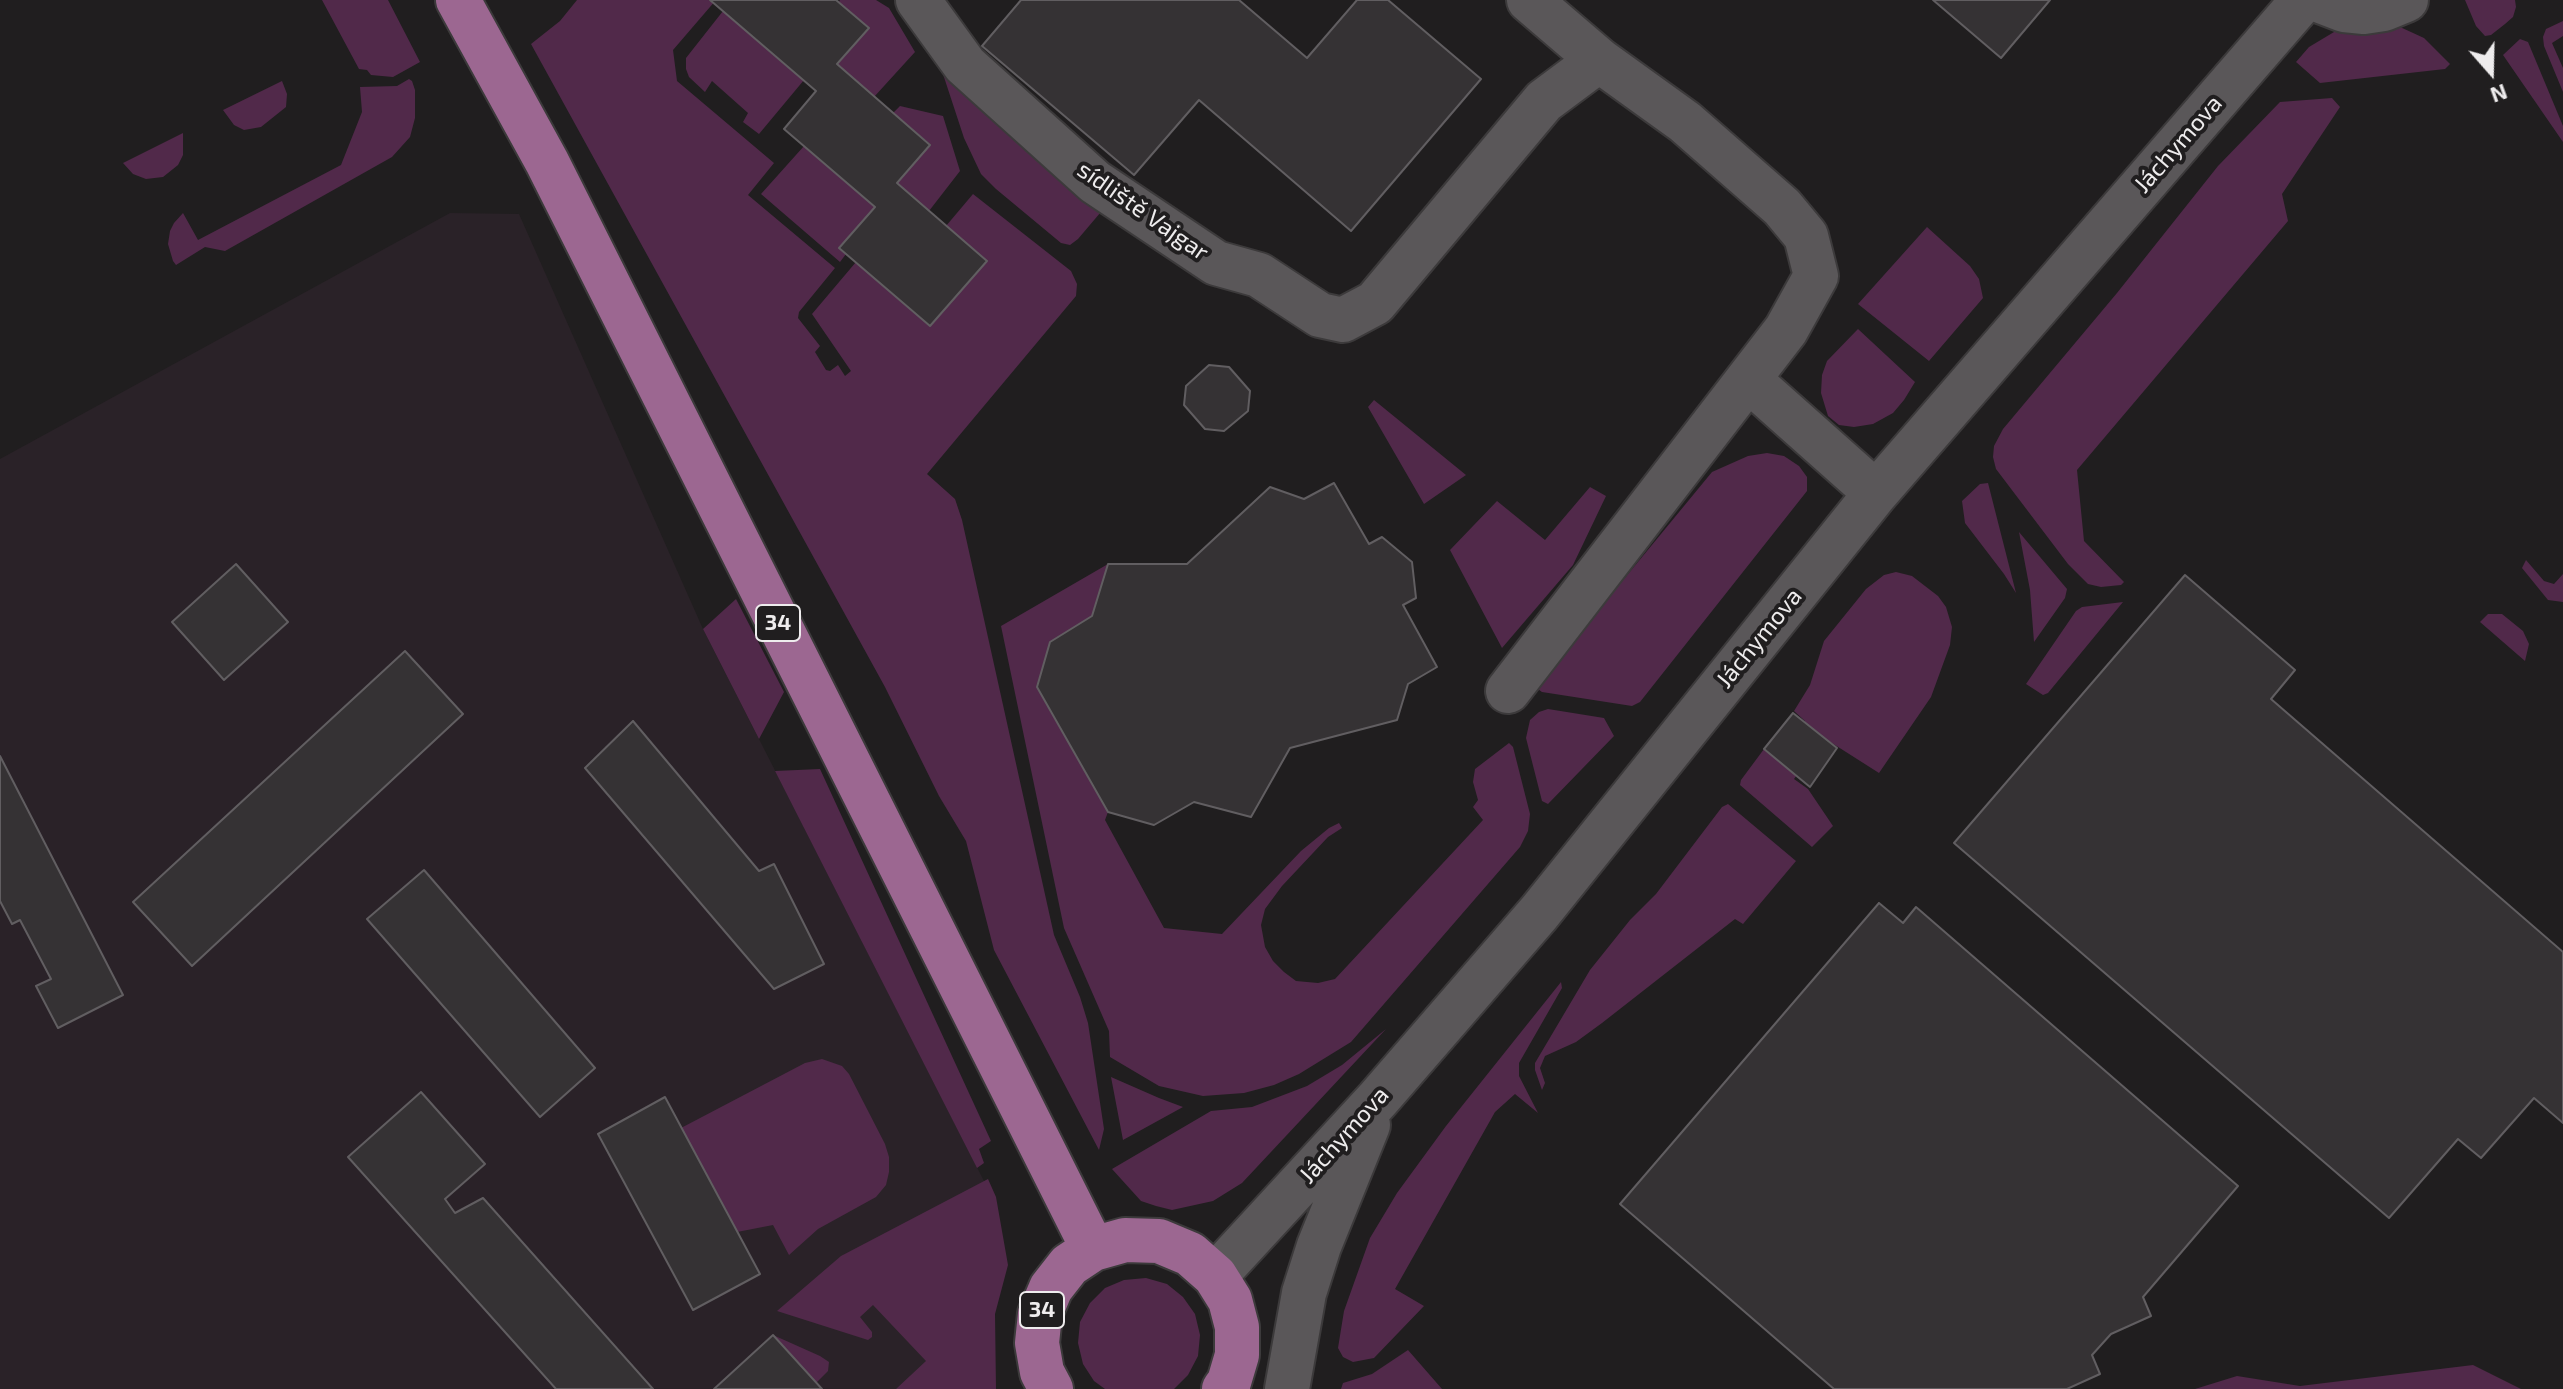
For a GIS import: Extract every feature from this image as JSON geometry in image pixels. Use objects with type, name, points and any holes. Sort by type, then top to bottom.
[{"type":"main road","name":"34","points":[[458,0],[547,162],[1093,1249]]},
{"type":"main road","name":"34","points":[[1051,1389],[1042,1372],[1037,1343],[1040,1314],[1051,1288],[1069,1265],[1093,1249],[1125,1240],[1159,1241],[1190,1254],[1215,1276],[1230,1300],[1237,1327],[1237,1355],[1224,1389]]},
{"type":"street","name":"sídliště Vajgar","points":[[918,0],[965,65],[1095,182],[1216,263],[1259,275],[1320,315],[1343,320],[1375,303],[1544,101],[1599,60]]},
{"type":"street","points":[[1508,691],[1749,380],[1786,330],[1816,276],[1806,236],[1782,207],[1685,122],[1599,60],[1529,0]]},
{"type":"street","name":"Jáchymova","points":[[1215,1276],[1378,1099],[1568,877],[1876,493],[2303,0]]},
{"type":"street","points":[[2318,0],[2344,10],[2364,12],[2384,9],[2406,0]]},
{"type":"street","points":[[1749,380],[1876,493]]},
{"type":"street","points":[[1287,1389],[1293,1343],[1311,1269],[1378,1099]]},
{"type":"shaded area","points":[[322,0],[388,0],[420,62],[393,77],[371,75],[367,70],[359,69]]},
{"type":"shaded area","points":[[577,0],[716,0],[673,50],[677,81],[774,163],[748,195],[835,268],[799,312],[798,318],[820,346],[815,352],[826,370],[830,371],[838,365],[845,376],[851,371],[812,314],[856,262],[930,326],[987,261],[946,226],[973,194],[1071,271],[1077,284],[1076,296],[927,474],[955,499],[962,520],[1054,935],[1088,1023],[1104,1129],[1099,1150],[994,950],[966,841],[939,796],[885,687],[531,44],[560,21]]},
{"type":"shaded area","points":[[840,0],[876,0],[889,8],[915,52],[874,97],[837,65],[868,28]]},
{"type":"shaded area","points":[[2465,0],[2515,0],[2516,7],[2513,17],[2491,35],[2485,36],[2476,26]]},
{"type":"shaded area","points":[[723,11],[804,80],[759,134],[743,122],[748,113],[712,81],[705,92],[689,77],[686,69],[686,58]]},
{"type":"shaded area","points":[[2563,21],[2563,36],[2552,43],[2563,68],[2563,92],[2543,37],[2546,29]]},
{"type":"shaded area","points":[[2400,27],[2424,38],[2450,64],[2445,69],[2320,83],[2296,62],[2309,47],[2334,32]]},
{"type":"shaded area","points":[[2520,39],[2528,42],[2563,126],[2563,142],[2503,55]]},
{"type":"shaded area","points":[[942,71],[1106,206],[1078,239],[1070,245],[1061,243],[981,174],[964,138]]},
{"type":"shaded area","points":[[409,79],[415,90],[415,118],[410,137],[392,157],[225,251],[205,247],[176,265],[168,244],[170,231],[183,213],[198,240],[341,165],[362,112],[360,87],[397,86]]},
{"type":"shaded area","points":[[282,81],[287,94],[286,107],[261,127],[244,130],[234,125],[223,110]]},
{"type":"shaded area","points":[[2332,98],[2340,107],[2282,194],[2288,221],[2077,470],[2084,541],[2124,582],[2101,587],[2088,584],[2068,564],[1996,469],[1994,446],[2003,429],[2218,166],[2280,102]]},
{"type":"shaded area","points":[[900,106],[943,116],[960,171],[929,211],[897,183],[930,144],[893,113]]},
{"type":"shaded area","points":[[183,133],[183,155],[178,165],[163,177],[146,179],[133,174],[123,163]]},
{"type":"shaded area","points":[[804,146],[875,207],[840,248],[846,254],[840,262],[761,194]]},
{"type":"shaded area","points":[[450,213],[519,214],[703,629],[985,1183],[964,1389],[0,1389],[0,459]]},
{"type":"shaded area","points":[[1927,227],[1970,266],[1979,279],[1983,298],[1929,361],[1858,304]]},
{"type":"shaded area","points":[[1858,329],[1915,382],[1893,413],[1873,424],[1854,427],[1839,425],[1828,416],[1821,393],[1827,361]]},
{"type":"shaded area","points":[[1374,400],[1466,475],[1424,504],[1368,407]]},
{"type":"shaded area","points":[[1767,453],[1784,456],[1799,466],[1807,477],[1807,491],[1640,702],[1632,706],[1542,692],[1535,687],[1712,472],[1748,456]]},
{"type":"shaded area","points":[[1988,483],[2016,593],[1965,523],[1962,501],[1980,484]]},
{"type":"shaded area","points":[[1590,487],[1606,496],[1573,565],[1502,648],[1450,550],[1497,501],[1545,540]]},
{"type":"shaded area","points":[[2019,532],[2067,589],[2065,598],[2034,642],[2030,590]]},
{"type":"shaded area","points":[[2526,560],[2544,581],[2554,584],[2563,574],[2563,602],[2548,600],[2522,568]]},
{"type":"shaded area","points":[[1108,564],[1092,616],[1050,642],[1037,687],[1108,812],[1105,820],[1164,928],[1222,934],[1301,851],[1339,823],[1342,828],[1328,837],[1282,886],[1265,909],[1261,925],[1265,947],[1273,961],[1296,981],[1318,983],[1335,979],[1483,820],[1473,807],[1478,800],[1473,782],[1475,769],[1509,743],[1513,747],[1530,814],[1528,831],[1520,847],[1351,1042],[1299,1074],[1274,1085],[1244,1093],[1203,1096],[1159,1086],[1110,1057],[1109,1031],[1064,928],[1001,626]]},
{"type":"shaded area","points":[[1896,572],[1912,576],[1938,596],[1946,607],[1952,627],[1950,645],[1931,697],[1879,773],[1824,738],[1794,779],[1808,789],[1833,826],[1812,847],[1740,785],[1741,780],[1764,749],[1776,757],[1805,721],[1794,711],[1810,685],[1824,641],[1866,589],[1884,575]]},
{"type":"shaded area","points":[[736,599],[784,692],[759,739],[703,629]]},
{"type":"shaded area","points":[[2123,602],[2048,693],[2043,695],[2026,684],[2076,611],[2082,607]]},
{"type":"shaded area","points":[[2488,614],[2502,614],[2523,631],[2529,644],[2525,661],[2480,622]]},
{"type":"shaded area","points":[[1548,709],[1604,718],[1614,736],[1548,804],[1542,801],[1526,738],[1530,720]]},
{"type":"shaded area","points":[[820,769],[991,1141],[979,1149],[984,1163],[977,1168],[775,771]]},
{"type":"shaded area","points":[[1728,804],[1796,861],[1743,924],[1735,919],[1576,1042],[1545,1056],[1540,1068],[1545,1083],[1542,1090],[1535,1063],[1590,970],[1630,920],[1656,894],[1722,807]]},
{"type":"shaded area","points":[[1561,982],[1562,988],[1519,1063],[1519,1076],[1538,1113],[1515,1094],[1495,1112],[1395,1289],[1424,1306],[1374,1358],[1353,1362],[1343,1357],[1338,1348],[1344,1311],[1370,1238],[1397,1193],[1446,1126]]},
{"type":"shaded area","points":[[1386,1029],[1242,1183],[1213,1201],[1172,1210],[1156,1206],[1141,1201],[1112,1169],[1211,1111],[1252,1107],[1307,1086],[1342,1065]]},
{"type":"shaded area","points":[[822,1059],[842,1066],[849,1074],[885,1144],[889,1172],[886,1185],[876,1197],[818,1229],[789,1255],[773,1225],[737,1232],[681,1128],[805,1063]]},
{"type":"shaded area","points":[[1111,1077],[1159,1098],[1183,1107],[1123,1140]]},
{"type":"shaded area","points":[[988,1179],[996,1197],[1008,1265],[995,1314],[996,1389],[896,1389],[926,1361],[873,1305],[860,1317],[872,1332],[868,1340],[777,1311],[841,1256]]},
{"type":"shaded area","points":[[1146,1278],[1167,1284],[1183,1297],[1195,1314],[1200,1335],[1198,1356],[1188,1375],[1174,1389],[1105,1389],[1094,1381],[1083,1364],[1078,1343],[1080,1322],[1090,1303],[1105,1288],[1124,1280]]},
{"type":"shaded area","points":[[773,1335],[820,1356],[829,1362],[828,1371],[816,1383]]},
{"type":"shaded area","points":[[1408,1350],[1442,1389],[1341,1389],[1343,1383],[1372,1374]]},
{"type":"shaded area","points":[[2473,1365],[2521,1389],[2195,1389],[2237,1376],[2300,1386]]},
{"type":"building","points":[[710,0],[836,0],[869,28],[837,64],[930,145],[897,183],[987,261],[930,326],[839,248],[875,207],[784,129],[816,91]]},
{"type":"building","points":[[1021,0],[1239,0],[1307,58],[1357,0],[1388,0],[1481,79],[1351,231],[1199,100],[1134,175],[982,46]]},
{"type":"building","points":[[1933,0],[2050,0],[2001,58]]},
{"type":"building","points":[[1209,365],[1229,367],[1250,391],[1248,411],[1224,431],[1205,429],[1184,405],[1186,386]]},
{"type":"building","points":[[1334,483],[1369,544],[1382,537],[1412,562],[1416,598],[1403,605],[1437,667],[1408,684],[1397,720],[1290,748],[1251,817],[1194,802],[1154,825],[1108,812],[1037,687],[1050,642],[1092,616],[1108,564],[1187,564],[1270,487],[1304,499]]},
{"type":"building","points":[[236,564],[288,622],[224,680],[172,622]]},
{"type":"building","points":[[2185,575],[2295,670],[2271,699],[2563,952],[2563,1123],[2534,1098],[2481,1158],[2458,1139],[2389,1218],[1954,843]]},
{"type":"building","points":[[405,651],[463,714],[192,966],[133,902]]},
{"type":"building","points":[[1793,713],[1837,748],[1810,787],[1764,749]]},
{"type":"building","points":[[633,721],[759,871],[774,864],[824,964],[774,989],[585,768]]},
{"type":"building","points":[[0,756],[123,995],[58,1028],[36,986],[51,979],[20,920],[12,924],[0,901]]},
{"type":"building","points":[[424,870],[595,1068],[540,1117],[367,919]]},
{"type":"building","points":[[1879,903],[1903,923],[1916,907],[2238,1186],[2143,1297],[2151,1316],[2111,1334],[2092,1355],[2100,1374],[2067,1389],[1834,1389],[1620,1204]]},
{"type":"building","points":[[421,1092],[485,1164],[445,1199],[455,1213],[483,1198],[653,1389],[556,1389],[348,1157]]},
{"type":"building","points":[[665,1097],[760,1274],[693,1310],[598,1134]]},
{"type":"building","points":[[773,1335],[822,1389],[714,1389]]}]
